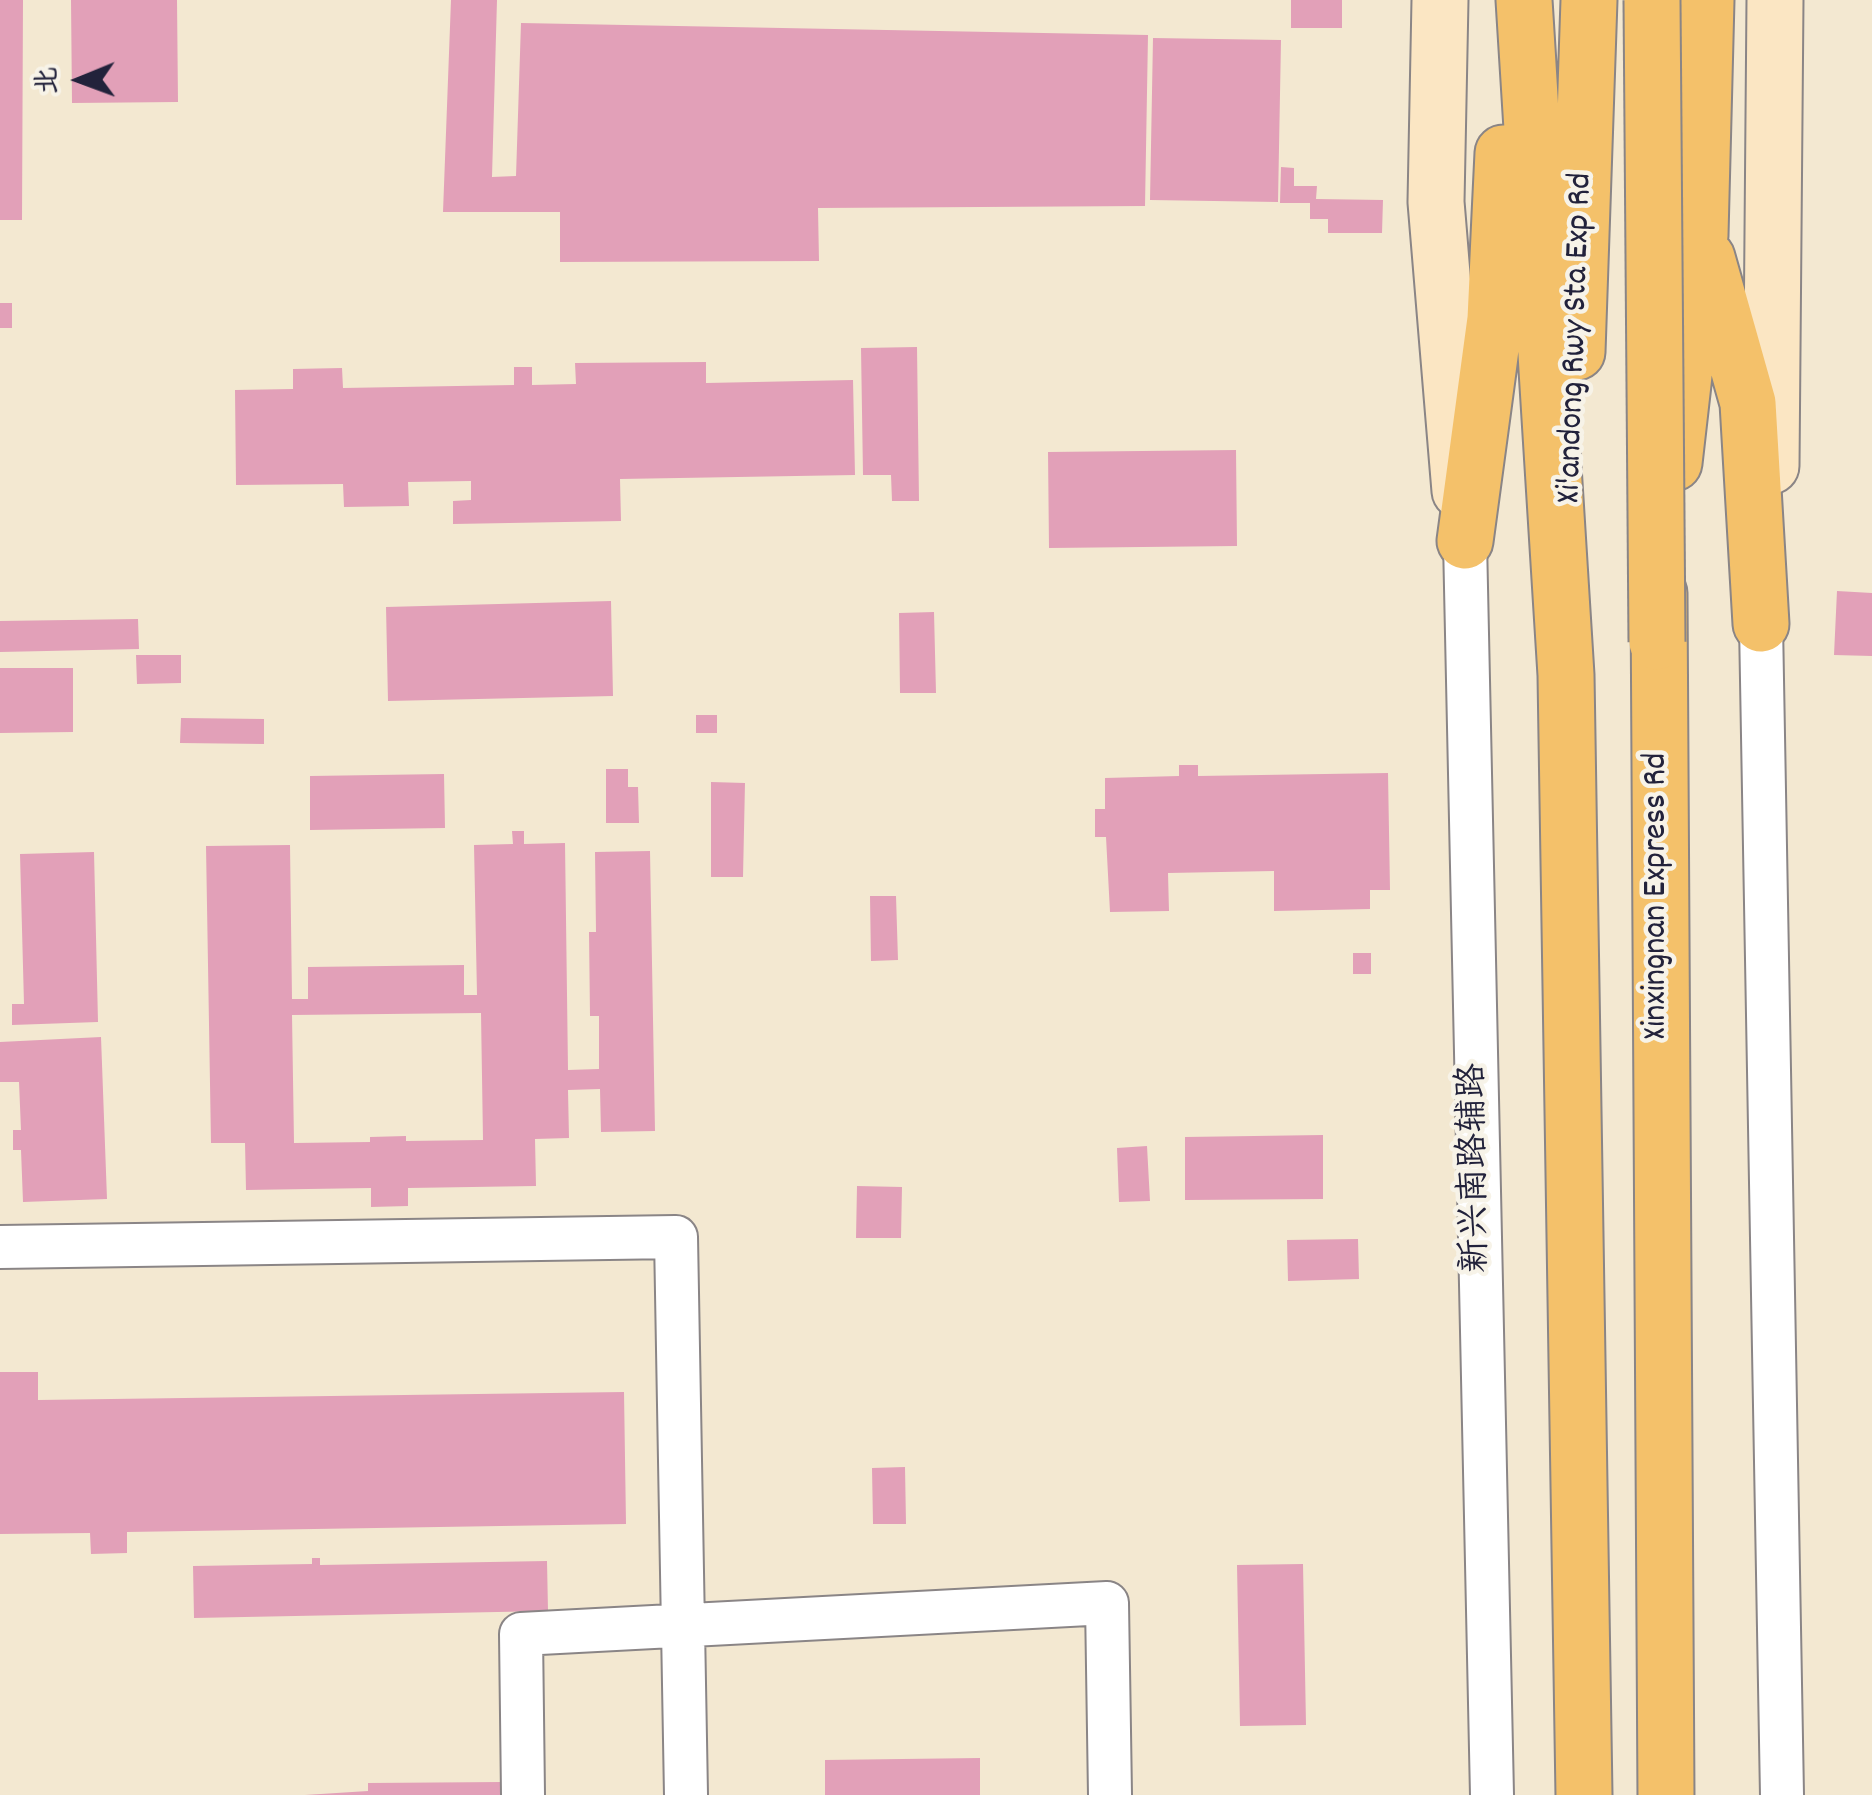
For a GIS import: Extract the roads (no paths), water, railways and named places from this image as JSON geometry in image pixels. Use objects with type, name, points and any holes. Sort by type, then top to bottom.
[{"type":"main road","points":[[1440,0],[1436,202],[1464,541]]},
{"type":"main road","points":[[1464,541],[1495,319],[1512,0]]},
{"type":"main road","points":[[1524,0],[1566,676],[1584,1795]]},
{"type":"main road","name":"Xi'andong Rwy Sta Exp Rd","points":[[1566,676],[1590,0]]},
{"type":"main road","name":"Xi'andong Rwy Sta Exp Rd","points":[[1652,0],[1656,642]]},
{"type":"main road","name":"Xinxingnan Express Rd","points":[[1666,1795],[1656,642],[1700,234],[1706,0]]},
{"type":"main road","points":[[1761,624],[1774,420],[1775,0]]},
{"type":"main road","points":[[1700,234],[1748,403],[1761,624]]},
{"type":"street","name":"新兴南路辅路","points":[[1464,541],[1492,1795]]},
{"type":"street","points":[[1761,624],[1782,1795]]},
{"type":"street","points":[[0,1247],[676,1237],[686,1795]]},
{"type":"street","points":[[523,1795],[521,1634],[1107,1603],[1110,1795]]}]
